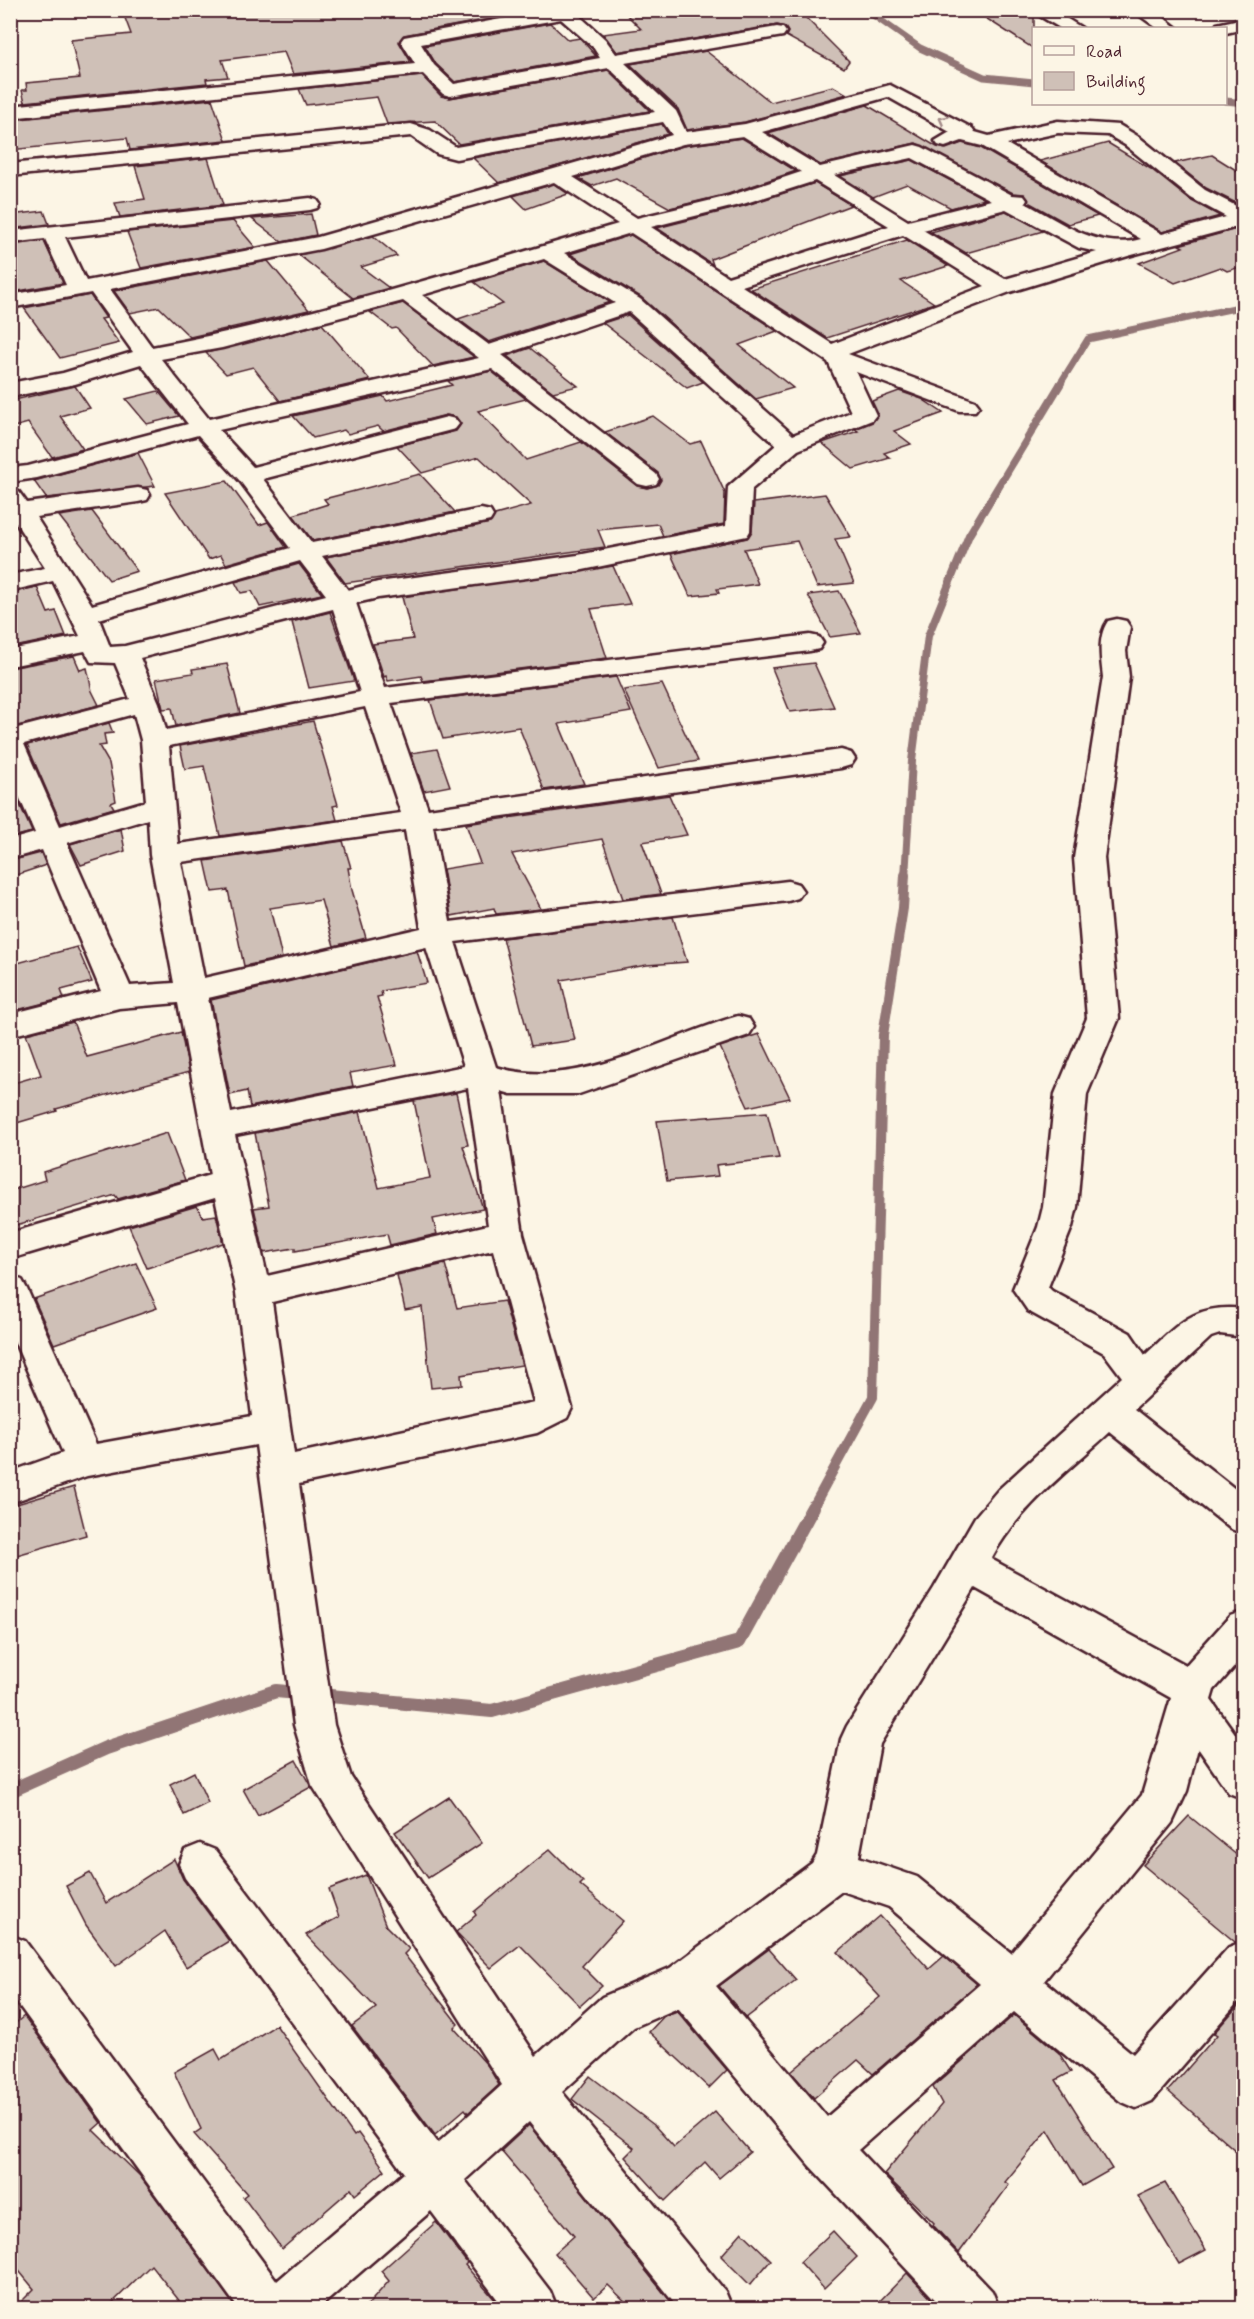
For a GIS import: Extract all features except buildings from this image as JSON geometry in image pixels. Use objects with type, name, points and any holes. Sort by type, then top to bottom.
[{"type":"street","points":[[1039,10],[1071,27]]},
{"type":"street","points":[[1141,10],[1166,27]]},
{"type":"street","points":[[1233,10],[1244,17]]},
{"type":"street","points":[[681,138],[669,115],[611,60],[599,43],[564,12],[410,41],[427,68],[450,90],[598,66],[611,60],[777,32]]},
{"type":"street","points":[[1227,27],[1244,23]]},
{"type":"street","points":[[10,112],[427,68]]},
{"type":"street","points":[[10,302],[321,243],[681,138],[746,130],[890,91],[965,132],[962,135]]},
{"type":"street","points":[[10,170],[411,130],[420,131],[443,150],[456,153],[669,115]]},
{"type":"street","points":[[834,356],[1002,287],[1126,250],[1244,219],[1198,194],[1132,141],[1112,129],[1058,127],[989,142]]},
{"type":"street","points":[[746,130],[908,227],[1002,287]]},
{"type":"street","points":[[10,390],[67,379],[146,355],[222,341],[406,293],[635,225],[736,200],[818,173],[915,151],[962,135],[989,142],[1159,241]]},
{"type":"street","points":[[915,151],[1086,244],[1126,250]]},
{"type":"street","points":[[557,175],[834,356],[968,406]]},
{"type":"street","points":[[726,284],[908,227],[1068,188]]},
{"type":"street","points":[[10,237],[310,204]]},
{"type":"street","points":[[53,233],[88,288],[146,355],[203,427],[248,476],[342,599],[417,819],[437,934],[482,1074],[506,1234],[554,1408],[537,1418],[279,1473]]},
{"type":"street","points":[[548,252],[632,304],[790,445]]},
{"type":"street","points":[[406,293],[492,357],[647,479]]},
{"type":"street","points":[[10,475],[29,473],[203,427],[492,357],[632,304]]},
{"type":"street","points":[[138,495],[14,507],[59,572],[96,641],[100,656],[125,654],[378,590],[578,563],[738,531],[740,486],[790,445],[865,413],[834,356]]},
{"type":"street","points":[[248,476],[447,424]]},
{"type":"street","points":[[82,616],[305,552],[481,516]]},
{"type":"street","points":[[10,583],[59,572]]},
{"type":"street","points":[[1117,627],[1113,651],[1116,677],[1089,858],[1103,1018],[1071,1094],[1060,1207],[1055,1227],[1030,1289],[1040,1301],[1117,1343],[1143,1378]]},
{"type":"street","points":[[10,658],[96,641]]},
{"type":"street","points":[[155,740],[375,697],[810,643]]},
{"type":"street","points":[[125,654],[145,703],[155,740],[165,855],[217,1127],[252,1293],[314,1725],[333,1785],[531,2089],[708,2308]]},
{"type":"street","points":[[119,997],[10,741],[145,703]]},
{"type":"street","points":[[165,855],[842,759]]},
{"type":"street","points":[[10,850],[159,806]]},
{"type":"street","points":[[10,1025],[119,997],[191,992],[437,934],[788,891]]},
{"type":"street","points":[[217,1127],[482,1074],[511,1083],[579,1083],[738,1027]]},
{"type":"street","points":[[10,1246],[228,1182]]},
{"type":"street","points":[[252,1293],[506,1234]]},
{"type":"street","points":[[10,1289],[85,1461]]},
{"type":"street","points":[[282,2308],[433,2178],[618,2012],[685,1983],[835,1869],[861,1739],[997,1516],[1203,1324],[1220,1320],[1244,1323]]},
{"type":"street","points":[[1109,1410],[1244,1518]]},
{"type":"street","points":[[10,1488],[85,1461],[273,1427]]},
{"type":"street","points":[[967,1565],[1191,1696],[1244,1780]]},
{"type":"street","points":[[825,2149],[1015,1982],[1161,1803],[1199,1675],[1244,1628]]},
{"type":"street","points":[[200,1864],[433,2178],[533,2308]]},
{"type":"street","points":[[835,1869],[902,1891],[1015,1982],[1136,2085],[1244,1962]]},
{"type":"street","points":[[10,1956],[267,2308]]},
{"type":"street","points":[[685,1983],[825,2149],[975,2308]]},
{"type":"waterway","points":[[866,10],[920,48],[984,77],[1032,82]]},
{"type":"waterway","points":[[1227,101],[1244,103]]},
{"type":"waterway","points":[[1060,384],[1088,339],[1244,306]]},
{"type":"waterway","points":[[905,877],[912,761],[928,636],[969,535],[1061,383]]},
{"type":"waterway","points":[[812,1509],[873,1397],[883,1035],[903,908],[905,875]]},
{"type":"waterway","points":[[10,1791],[106,1748],[276,1691],[492,1711],[739,1642],[813,1507]]}]
